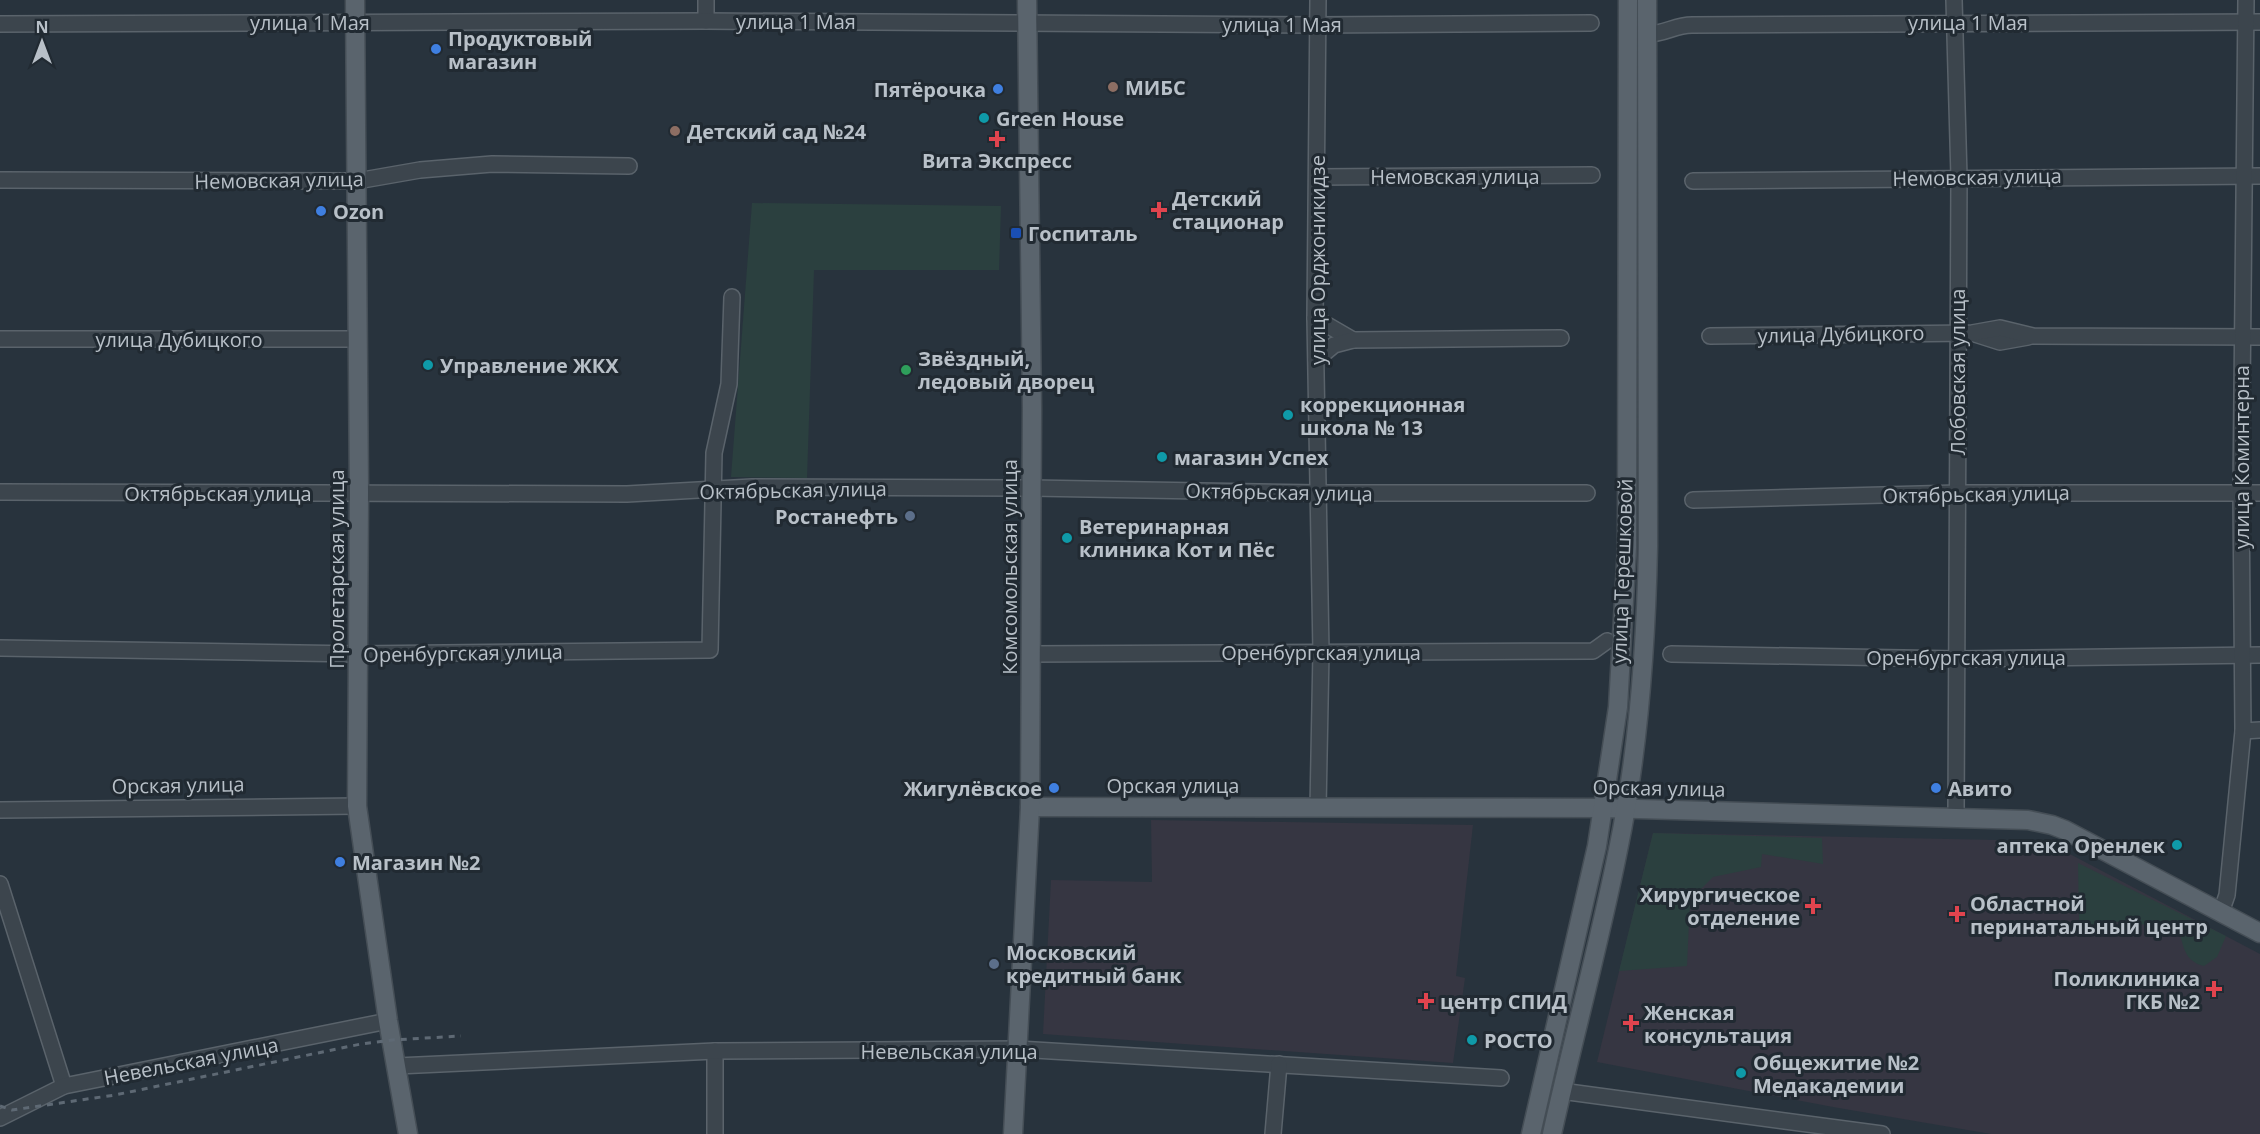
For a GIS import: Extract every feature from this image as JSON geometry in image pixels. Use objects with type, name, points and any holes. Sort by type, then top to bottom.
[{"type":"main road","name":"Пролетарская улица","points":[[355,0],[359,493],[357,806],[388,1021],[408,1134]]},
{"type":"main road","name":"Комсомольская улица","points":[[1013,1134],[1030,807],[1032,488],[1027,0]]},
{"type":"main road","name":"улица Терешковой","points":[[1531,1134],[1604,808],[1618,707],[1627,547],[1628,0]]},
{"type":"main road","name":"улица Терешковой","points":[[1552,1134],[1618,850],[1639,707],[1646,621],[1647,0]]},
{"type":"main road","name":"Орская улица","points":[[1030,807],[1604,808],[2028,820],[2052,825],[2260,933]]},
{"type":"street","points":[[706,0],[706,21]]},
{"type":"street","name":"улица Орджоникидзе","points":[[1318,0],[1315,318],[1321,652],[1318,808]]},
{"type":"street","name":"Лобовская улица","points":[[1954,0],[1964,333],[1958,493],[1956,817]]},
{"type":"street","name":"улица Коминтерна","points":[[2221,912],[2227,895],[2243,731],[2241,493],[2244,176],[2253,22],[2246,0]]},
{"type":"street","name":"улица 1 Мая","points":[[0,24],[706,21],[1319,25],[1591,22]]},
{"type":"street","name":"улица 1 Мая","points":[[1647,34],[1665,34],[1676,25],[2253,22]]},
{"type":"street","name":"Немовская улица","points":[[0,180],[357,181],[420,170],[492,164],[629,166]]},
{"type":"street","name":"Немовская улица","points":[[1317,177],[1592,175]]},
{"type":"street","name":"Немовская улица","points":[[1693,181],[2260,176]]},
{"type":"street","points":[[715,489],[714,453],[729,384],[732,297]]},
{"type":"street","points":[[1315,318],[1353,340]]},
{"type":"street","name":"улица Дубицкого","points":[[1710,336],[1964,333],[2000,328],[2033,336],[2260,337]]},
{"type":"street","points":[[1316,360],[1334,345],[1353,340],[1561,338]]},
{"type":"street","name":"улица Дубицкого","points":[[0,339],[358,339]]},
{"type":"street","name":"Октябрьская улица","points":[[0,492],[627,494],[715,489],[1032,488],[1317,493],[1587,493]]},
{"type":"street","name":"Оренбургская улица","points":[[0,648],[358,654],[710,650],[715,489]]},
{"type":"street","name":"Октябрьская улица","points":[[1693,500],[1958,493],[2260,494]]},
{"type":"street","name":"Оренбургская улица","points":[[1031,654],[1593,651],[1607,641]]},
{"type":"street","name":"Оренбургская улица","points":[[1671,654],[1958,659],[2260,655]]},
{"type":"street","points":[[2243,731],[2260,730]]},
{"type":"street","name":"Орская улица","points":[[0,810],[357,806]]},
{"type":"street","points":[[0,884],[64,1086]]},
{"type":"street","name":"Невельская улица","points":[[0,1118],[64,1086],[388,1021]]},
{"type":"street","name":"Невельская улица","points":[[397,1066],[715,1051],[1018,1050],[1501,1078]]},
{"type":"street","points":[[715,1051],[715,1134]]},
{"type":"street","points":[[1273,1134],[1279,1064]]},
{"type":"street","points":[[1561,1090],[1853,1132],[1882,1134]]},
{"type":"shaded area","points":[[1151,820],[1473,825],[1456,976],[1465,978],[1453,1063],[1043,1034],[1051,880],[1152,882]]},
{"type":"shaded area","points":[[1653,833],[2045,841],[2260,954],[2260,1134],[1991,1134],[1833,1107],[1597,1062]]},
{"type":"green space","points":[[752,203],[1001,206],[999,270],[814,270],[807,478],[731,477]]},
{"type":"green space","points":[[1653,833],[1822,838],[1823,864],[1762,854],[1761,867],[1713,877],[1690,900],[1687,966],[1619,971]]},
{"type":"green space","points":[[2078,863],[2226,936],[2217,957],[2204,966],[2197,964],[2185,952],[2178,928],[2117,922],[2093,925],[2079,920]]},
{"type":"railway","points":[[0,1106],[12,1110],[115,1095],[361,1044],[461,1036]]},
{"type":"place","name":"Продуктовый магазин","points":[[436,49]]},
{"type":"place","name":"МИБС","points":[[1113,87]]},
{"type":"place","name":"Пятёрочка","points":[[998,89]]},
{"type":"place","name":"Green House","points":[[984,118]]},
{"type":"place","name":"Детский сад №24","points":[[675,131]]},
{"type":"place","name":"Вита Экспресс","points":[[997,139]]},
{"type":"place","name":"Детский стационар","points":[[1159,210]]},
{"type":"place","name":"Ozon","points":[[321,211]]},
{"type":"place","name":"Госпиталь","points":[[1016,233]]},
{"type":"place","name":"Управление ЖКХ","points":[[428,365]]},
{"type":"place","name":"Звёздный, ледовый дворец","points":[[906,370]]},
{"type":"place","name":"коррекционная школа № 13","points":[[1288,415]]},
{"type":"place","name":"магазин Успех","points":[[1162,457]]},
{"type":"place","name":"Ростанефть","points":[[910,516]]},
{"type":"place","name":"Ветеринарная клиника Кот и Пёс","points":[[1067,538]]},
{"type":"place","name":"Жигулёвское","points":[[1054,788]]},
{"type":"place","name":"Авито","points":[[1936,788]]},
{"type":"place","name":"аптека Оренлек","points":[[2177,845]]},
{"type":"place","name":"Магазин №2","points":[[340,862]]},
{"type":"place","name":"Хирургическое отделение","points":[[1813,906]]},
{"type":"place","name":"Областной перинатальный центр","points":[[1957,914]]},
{"type":"place","name":"Московский кредитный банк","points":[[994,964]]},
{"type":"place","name":"Поликлиника ГКБ №2","points":[[2214,989]]},
{"type":"place","name":"центр СПИД","points":[[1426,1001]]},
{"type":"place","name":"Женская консультация","points":[[1631,1023]]},
{"type":"place","name":"РОСТО","points":[[1472,1040]]},
{"type":"place","name":"Общежитие №2 Медакадемии","points":[[1741,1073]]}]
